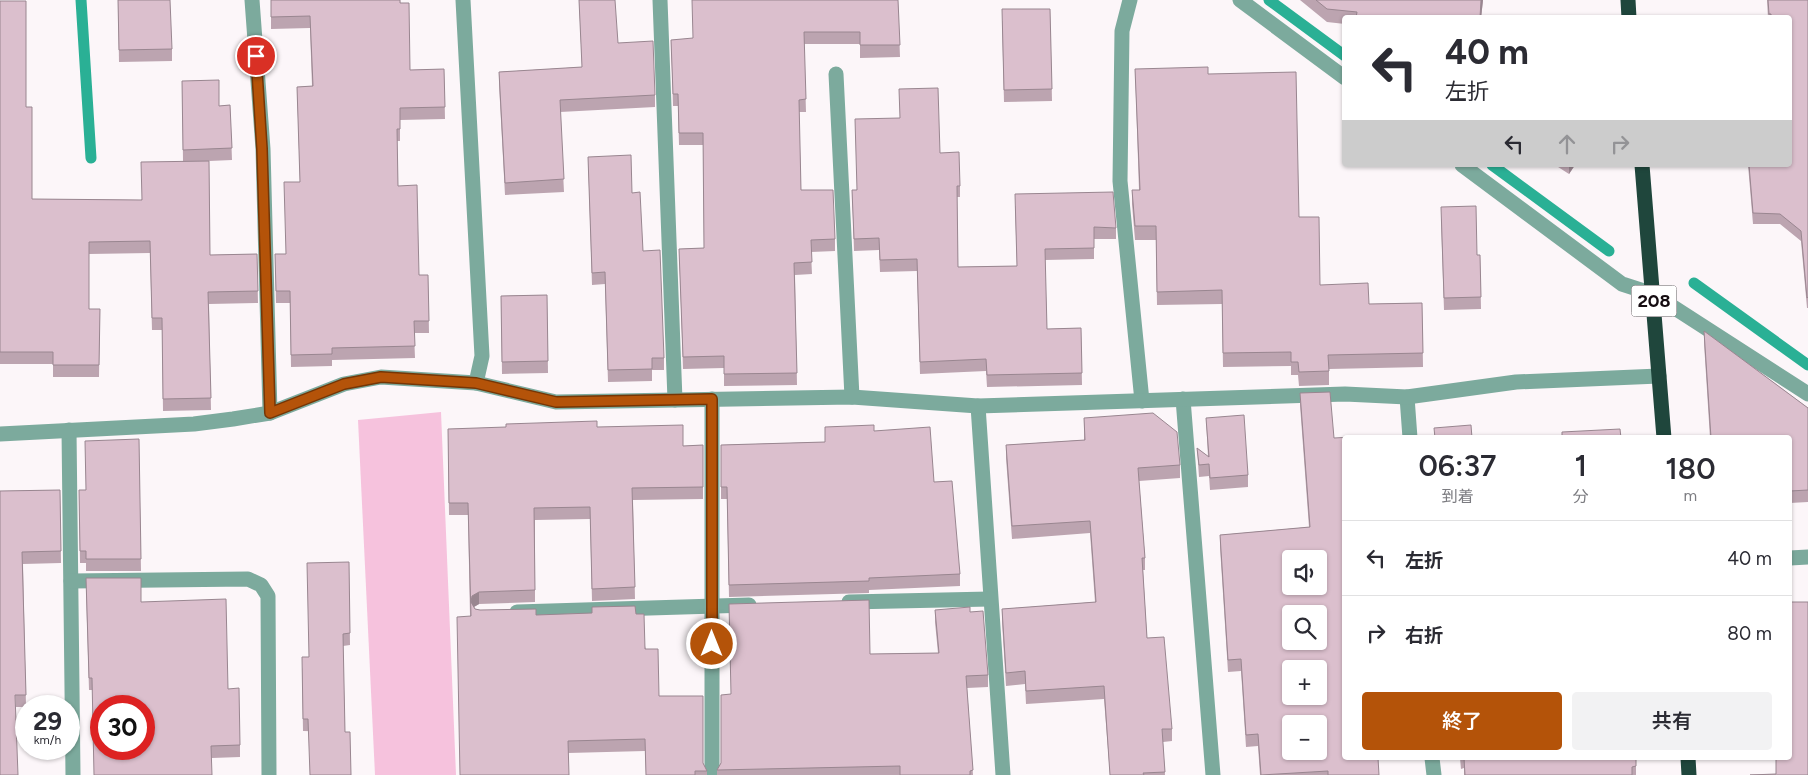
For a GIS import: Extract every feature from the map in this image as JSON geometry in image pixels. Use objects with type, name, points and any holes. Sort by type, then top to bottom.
[{"type":"highway","points":[[1628,0],[1629,15]]},
{"type":"highway","name":"208","points":[[1642,167],[1664,435]]},
{"type":"highway","points":[[1688,760],[1689,775]]},
{"type":"street","points":[[252,0],[262,149],[270,413]]},
{"type":"street","points":[[463,0],[482,356],[476,383]]},
{"type":"street","points":[[660,0],[675,400]]},
{"type":"street","points":[[1130,0],[1122,31],[1120,181],[1142,401]]},
{"type":"street","points":[[1240,0],[1342,76]]},
{"type":"street","points":[[836,74],[852,397]]},
{"type":"street","points":[[1465,167],[1622,284],[1653,294],[1808,394]]},
{"type":"street","points":[[0,434],[194,424],[270,413],[344,384],[381,377],[476,383],[556,402],[852,397],[978,406],[1354,394],[1407,397],[1516,382],[1659,376]]},
{"type":"street","points":[[1407,397],[1410,435]]},
{"type":"street","points":[[712,399],[712,775]]},
{"type":"street","points":[[1183,399],[1213,775]]},
{"type":"street","points":[[978,406],[1003,775]]},
{"type":"street","points":[[69,430],[73,775]]},
{"type":"street","points":[[1792,558],[1808,557]]},
{"type":"street","points":[[71,580],[248,579],[261,585],[268,596],[269,775]]},
{"type":"street","points":[[831,603],[990,599]]},
{"type":"street","points":[[500,612],[761,605]]},
{"type":"street","points":[[1432,760],[1434,775]]},
{"type":"shaded area","points":[[441,412],[456,775],[375,775],[358,420]]},
{"type":"building","points":[[118,0],[170,0],[172,49],[119,50]]},
{"type":"building","points":[[271,0],[400,0],[400,3],[409,3],[410,70],[444,69],[445,107],[400,108],[400,129],[397,129],[398,186],[417,185],[419,275],[428,275],[429,321],[414,321],[415,346],[332,348],[332,354],[291,355],[290,291],[276,291],[275,254],[286,254],[284,182],[300,182],[297,87],[313,86],[310,16],[271,17]]},
{"type":"building","points":[[579,0],[615,0],[618,43],[653,41],[655,95],[560,100],[564,179],[505,183],[499,72],[582,67]]},
{"type":"building","points":[[692,0],[898,0],[900,45],[860,45],[860,32],[804,32],[806,99],[799,100],[801,190],[833,190],[835,239],[811,240],[812,262],[794,263],[797,373],[724,374],[724,356],[683,357],[679,249],[704,248],[703,133],[679,133],[678,94],[673,94],[671,40],[693,38]]},
{"type":"building","points":[[1316,0],[1481,0],[1480,15],[1356,15],[1357,12],[1327,9]]},
{"type":"building","points":[[1768,0],[1808,0],[1807,298],[1801,231],[1780,214],[1753,213],[1749,167],[1792,167],[1792,15],[1769,14]]},
{"type":"building","points":[[0,1],[26,1],[26,107],[32,107],[32,199],[142,200],[141,162],[209,161],[210,255],[257,254],[258,291],[208,292],[211,398],[163,399],[162,318],[152,318],[150,241],[89,242],[89,309],[100,309],[99,365],[53,365],[53,352],[0,352]]},
{"type":"building","points":[[1002,9],[1050,9],[1052,89],[1004,90]]},
{"type":"building","points":[[1208,67],[1208,74],[1296,72],[1299,217],[1319,217],[1320,285],[1368,283],[1369,304],[1422,303],[1423,353],[1328,355],[1329,371],[1299,372],[1298,362],[1291,362],[1291,352],[1223,353],[1222,290],[1157,292],[1156,226],[1135,226],[1132,190],[1140,190],[1135,69]]},
{"type":"building","points":[[219,80],[219,106],[230,105],[232,148],[183,150],[182,81]]},
{"type":"building","points":[[938,88],[940,153],[959,152],[960,186],[957,186],[958,267],[1017,266],[1015,194],[1113,192],[1116,228],[1094,227],[1094,248],[1045,249],[1047,329],[1081,328],[1082,373],[987,375],[986,359],[920,362],[917,259],[880,260],[879,238],[854,239],[852,190],[857,190],[855,119],[900,118],[899,89]]},
{"type":"building","points":[[631,155],[632,193],[640,192],[643,251],[660,250],[664,358],[652,358],[652,369],[608,370],[605,272],[592,273],[588,157]]},
{"type":"building","points":[[1476,206],[1477,255],[1480,255],[1481,297],[1444,298],[1441,207]]},
{"type":"building","points":[[547,295],[548,361],[502,362],[501,296]]},
{"type":"building","points":[[1704,331],[1808,408],[1808,490],[1792,491],[1792,435],[1711,435]]},
{"type":"building","points":[[1330,392],[1334,438],[1342,438],[1342,760],[1378,760],[1379,775],[1328,775],[1328,771],[1261,775],[1258,734],[1246,735],[1241,659],[1228,660],[1220,535],[1310,527],[1300,393]]},
{"type":"building","points":[[1153,413],[1177,432],[1180,465],[1138,468],[1145,558],[1142,558],[1147,638],[1164,637],[1172,729],[1162,729],[1165,772],[1143,773],[1144,775],[1110,775],[1104,686],[1026,691],[1025,671],[1006,673],[1002,609],[1096,602],[1090,521],[1012,526],[1006,445],[1085,440],[1084,418]]},
{"type":"building","points":[[1244,415],[1248,475],[1210,478],[1209,464],[1199,465],[1197,448],[1209,457],[1206,418]]},
{"type":"building","points":[[597,421],[597,427],[683,425],[683,446],[703,445],[703,487],[632,488],[635,587],[592,589],[590,507],[534,508],[535,590],[479,592],[472,596],[471,602],[475,609],[480,610],[536,609],[536,615],[592,613],[592,607],[635,606],[636,614],[644,614],[645,649],[658,649],[659,696],[703,696],[703,763],[707,771],[695,771],[695,775],[646,775],[645,739],[568,741],[569,775],[460,775],[457,617],[471,616],[468,503],[449,503],[448,429],[506,427],[506,424]]},
{"type":"building","points":[[874,425],[874,431],[930,427],[934,482],[952,481],[960,574],[869,578],[869,581],[729,585],[727,487],[721,487],[721,445],[825,442],[825,427]]},
{"type":"building","points":[[1471,425],[1472,435],[1435,435],[1434,428]]},
{"type":"building","points":[[1620,429],[1621,435],[1562,435],[1562,432]]},
{"type":"building","points":[[139,439],[141,559],[86,559],[86,551],[80,551],[79,490],[86,490],[85,441]]},
{"type":"building","points":[[60,490],[61,551],[22,552],[26,695],[15,695],[15,760],[17,760],[18,775],[0,775],[0,491]]},
{"type":"building","points":[[349,562],[350,633],[343,634],[345,732],[350,732],[351,775],[310,775],[308,719],[303,719],[302,657],[309,657],[307,563]]},
{"type":"building","points":[[86,578],[141,578],[141,602],[226,599],[228,689],[239,688],[240,745],[211,746],[212,775],[94,775],[94,760],[155,760],[155,695],[92,695],[92,678],[89,678]]},
{"type":"building","points":[[869,600],[870,654],[939,653],[935,610],[970,607],[970,612],[983,611],[988,675],[966,676],[973,770],[970,771],[970,775],[900,775],[900,766],[717,770],[721,763],[721,695],[731,694],[729,604]]},
{"type":"building","points":[[1792,602],[1808,602],[1808,775],[1750,775],[1776,774],[1776,760],[1792,760]]},
{"type":"building","points":[[1464,760],[1636,760],[1636,766],[1632,767],[1632,775],[1465,775]]},
{"type":"waterway","points":[[81,0],[91,158]]},
{"type":"waterway","points":[[1269,0],[1342,54]]},
{"type":"waterway","points":[[1495,167],[1609,251]]},
{"type":"waterway","points":[[1694,283],[1808,365]]},
{"type":"route","points":[[256,56],[262,149],[270,413],[344,384],[381,377],[476,383],[556,402],[712,399],[712,644]]}]
